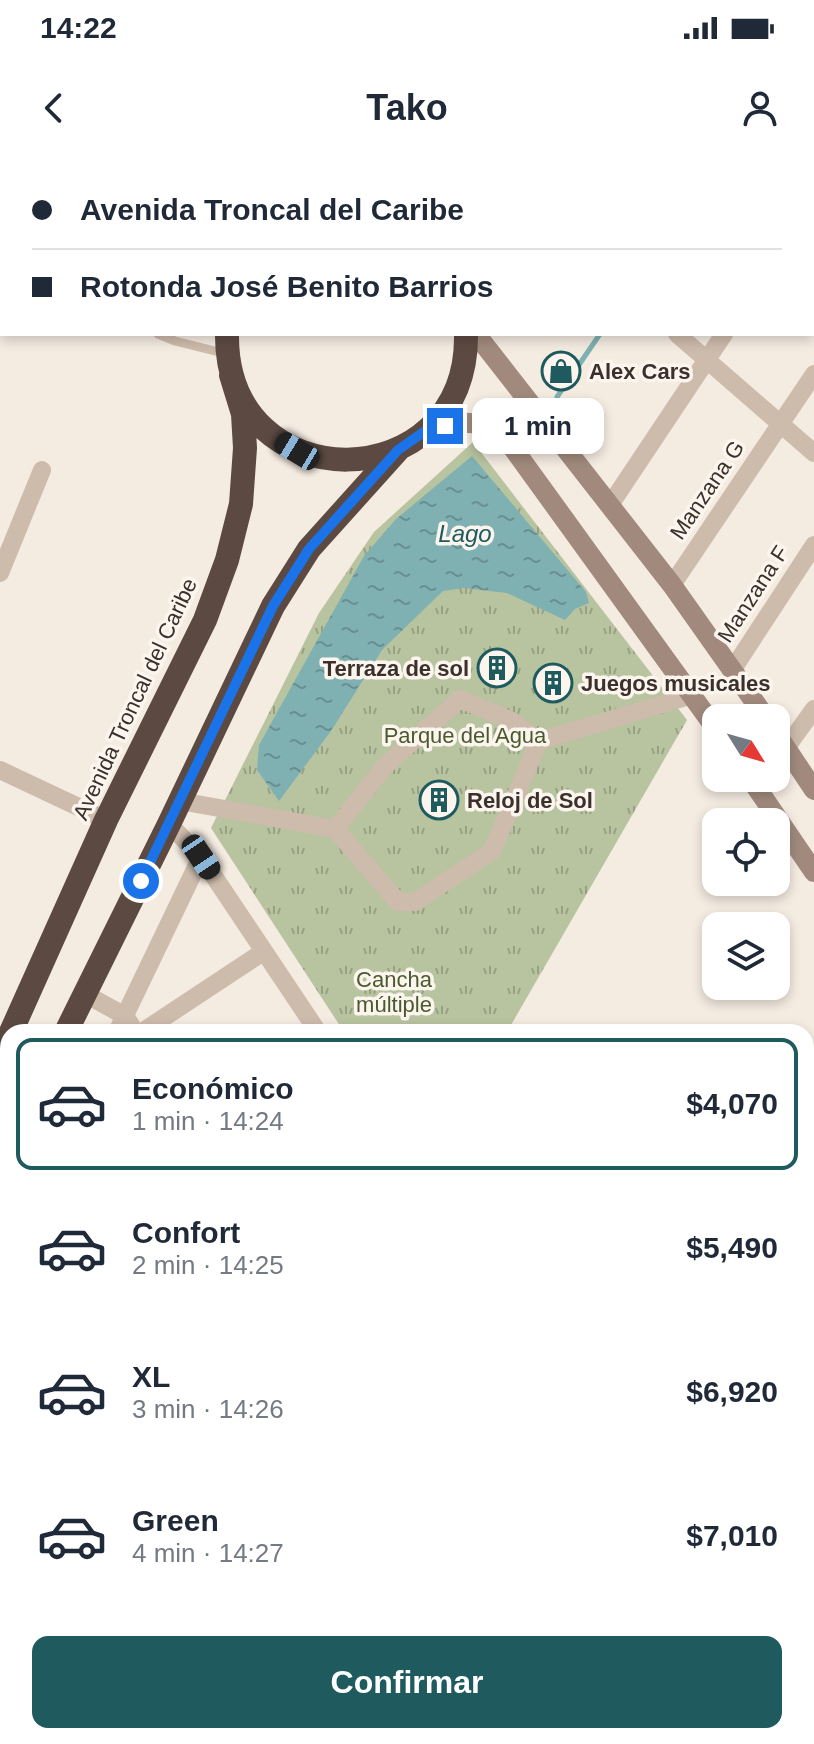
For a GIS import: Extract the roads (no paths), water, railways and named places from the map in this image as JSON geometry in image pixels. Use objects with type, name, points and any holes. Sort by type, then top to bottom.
[{"type":"highway","points":[[70,1024],[280,594],[309,549],[398,450],[428,429],[454,394],[462,372],[466,336]]},
{"type":"highway","points":[[229,354],[241,400],[256,421],[275,438],[297,451],[322,459],[348,462],[398,450]]},
{"type":"highway","name":"Avenida Troncal del Caribe","points":[[15,1024],[106,820],[205,620],[227,560],[241,504],[245,448],[243,414],[229,354]]},
{"type":"main road","points":[[478,336],[672,585],[757,704]]},
{"type":"main road","points":[[428,429],[462,422],[486,424],[505,437],[702,708]]},
{"type":"main road","points":[[790,754],[814,790]]},
{"type":"main road","points":[[760,792],[814,872]]},
{"type":"street","points":[[679,336],[814,453]]},
{"type":"street","points":[[610,505],[723,336]]},
{"type":"street","name":"Manzana G","points":[[672,585],[814,374]]},
{"type":"street","points":[[0,573],[42,470]]},
{"type":"street","name":"Manzana F","points":[[733,669],[814,545]]},
{"type":"street","points":[[539,741],[693,695]]},
{"type":"street","points":[[335,829],[385,766],[460,699],[510,720],[539,741]]},
{"type":"street","points":[[790,732],[814,709]]},
{"type":"street","points":[[180,801],[335,829],[398,902],[415,902],[492,851],[539,741]]},
{"type":"street","points":[[0,770],[106,820]]},
{"type":"street","points":[[169,824],[201,857],[310,1024]]},
{"type":"street","points":[[85,994],[121,1024],[201,857]]},
{"type":"street","points":[[154,1024],[263,952]]},
{"type":"lane","points":[[163,336],[229,354]]},
{"type":"water","name":"Lago","points":[[472,456],[586,592],[589,603],[575,609],[565,620],[507,593],[464,588],[443,591],[382,650],[331,731],[279,801],[257,770],[259,745],[364,556],[396,519]]},
{"type":"waterway","points":[[557,397],[599,336]]},
{"type":"place","name":"Alex Cars","points":[[561,371]]},
{"type":"place","name":"Terraza de sol","points":[[497,668]]},
{"type":"place","name":"Juegos musicales","points":[[553,683]]},
{"type":"place","name":"Reloj de Sol","points":[[439,800]]},
{"type":"park label","name":"Parque del Agua","points":[[465,735]]},
{"type":"park label","name":"Cancha múltiple","points":[[394,992]]}]
